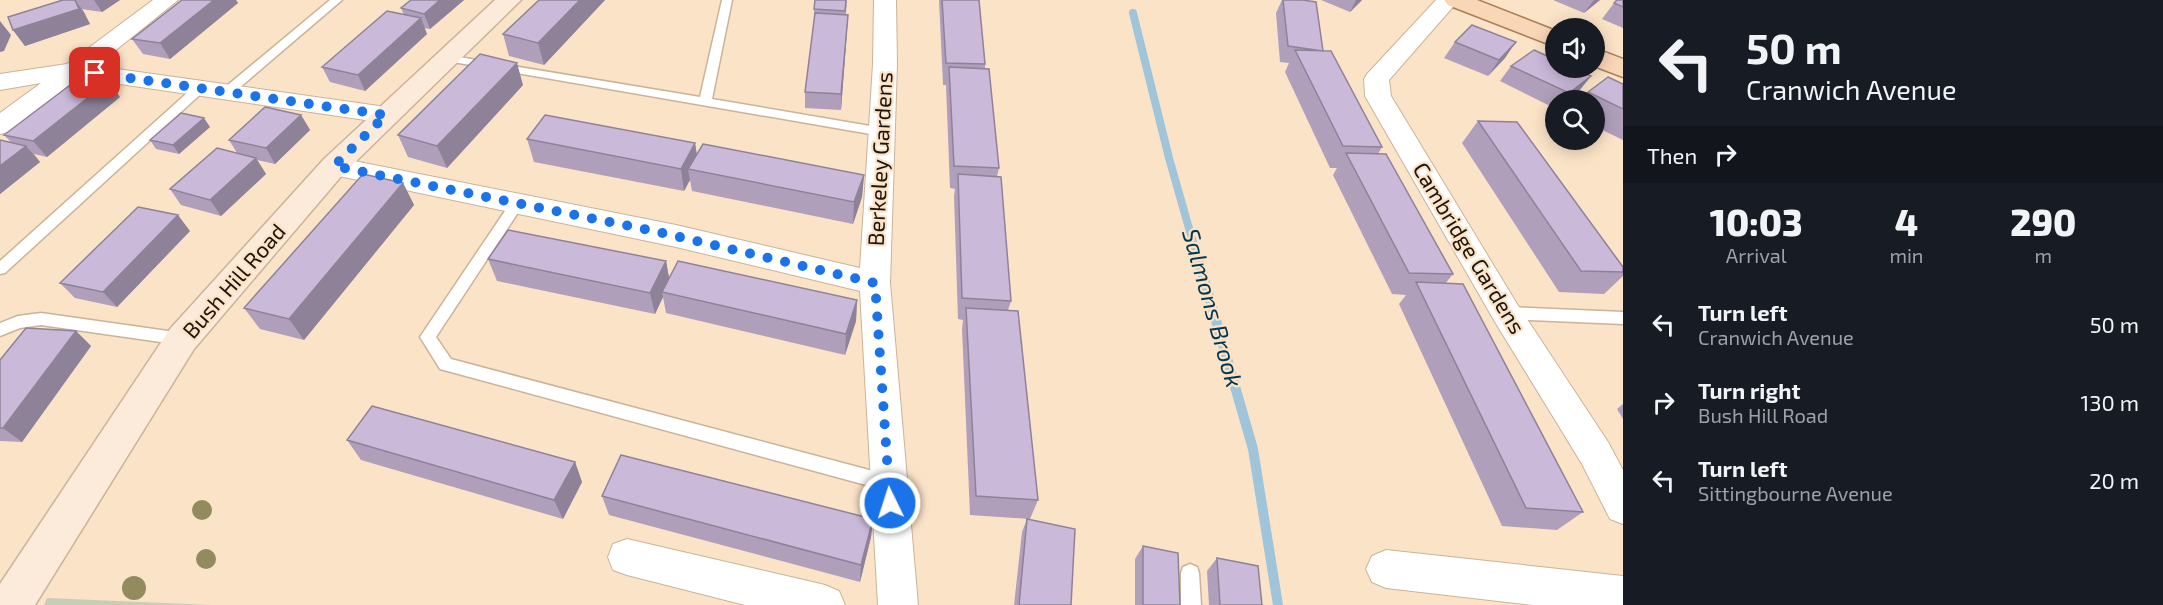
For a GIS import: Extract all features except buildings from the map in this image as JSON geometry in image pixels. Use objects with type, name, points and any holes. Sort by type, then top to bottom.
[{"type":"main road","points":[[1461,1],[1545,35]]},
{"type":"main road","points":[[1605,61],[1623,69]]},
{"type":"street","points":[[0,126],[166,0]]},
{"type":"street","name":"Bush Hill Road","points":[[16,598],[182,339],[334,166],[509,0]]},
{"type":"street","name":"Berkeley Gardens","points":[[885,0],[875,283],[898,605]]},
{"type":"street","name":"Cambridge Gardens","points":[[1461,1],[1376,79],[1378,96],[1506,313],[1595,453],[1623,507]]},
{"type":"street","points":[[0,82],[74,70],[386,115]]},
{"type":"street","points":[[334,166],[518,202],[875,283]]},
{"type":"street","points":[[627,557],[825,605]]},
{"type":"street","points":[[1386,569],[1623,596]]},
{"type":"lane","points":[[227,92],[336,0]]},
{"type":"lane","points":[[705,102],[727,0]]},
{"type":"lane","points":[[447,58],[882,132]]},
{"type":"lane","points":[[0,270],[200,88]]},
{"type":"lane","points":[[518,202],[428,337],[446,364],[888,483]]},
{"type":"lane","points":[[1506,313],[1623,318]]},
{"type":"lane","points":[[0,330],[18,322],[41,319],[182,339]]},
{"type":"lane","points":[[1190,573],[1191,605]]},
{"type":"green space","points":[[47,598],[211,605],[44,605]]},
{"type":"waterway","name":"Salmons Brook","points":[[1133,13],[1169,158],[1198,260]]},
{"type":"waterway","name":"Salmons Brook","points":[[1198,258],[1253,449],[1278,605]]},
{"type":"route","points":[[95,73],[386,115],[334,166],[654,231],[875,283],[890,503]]}]
